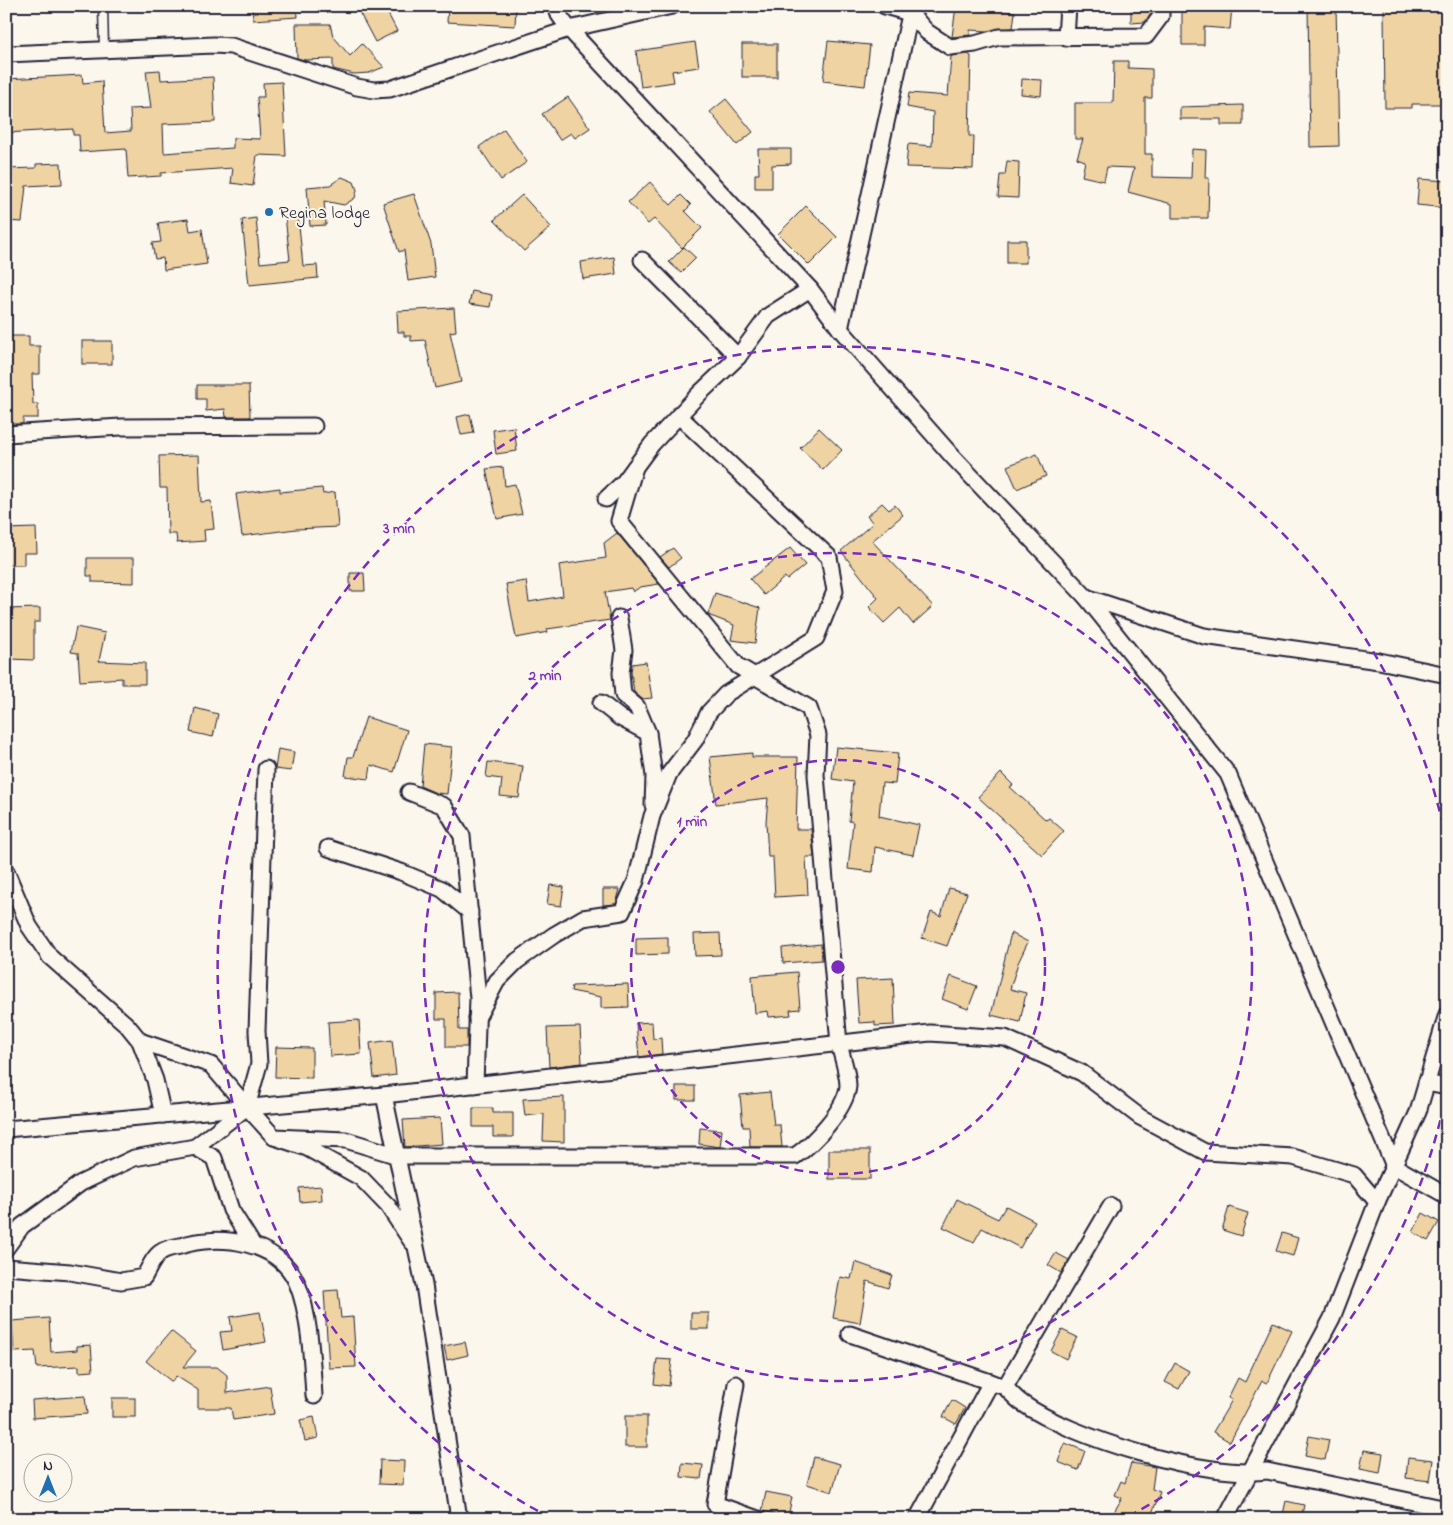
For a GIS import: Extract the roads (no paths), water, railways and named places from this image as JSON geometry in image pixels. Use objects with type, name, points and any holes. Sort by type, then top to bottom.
[{"type":"street","points":[[556,6],[558,14],[569,28],[810,289],[840,329],[953,457],[1086,598],[1228,774],[1394,1166],[1447,1196]]},
{"type":"street","points":[[6,54],[214,44],[231,46],[357,87],[374,90],[390,89],[569,28],[672,6]]},
{"type":"street","points":[[885,6],[911,10],[927,32],[950,46],[975,44],[999,37],[1146,36],[1161,16],[1161,6]]},
{"type":"street","points":[[1066,38],[1068,6]]},
{"type":"street","points":[[840,329],[911,10]]},
{"type":"street","points":[[642,260],[738,357]]},
{"type":"street","points":[[606,498],[679,416],[738,357],[768,316],[810,289]]},
{"type":"street","points":[[477,1018],[497,981],[518,961],[554,935],[583,918],[622,912],[636,881],[652,816],[669,774],[695,740],[709,712],[726,694],[816,638],[835,591],[828,557],[679,416]]},
{"type":"street","points":[[6,434],[121,427],[314,426]]},
{"type":"street","points":[[274,1137],[346,1140],[398,1156],[795,1156],[812,1144],[837,1113],[848,1087],[839,1044],[816,774],[818,735],[809,708],[738,666],[619,521],[635,467]]},
{"type":"street","points":[[1086,598],[1204,636],[1379,661],[1447,674]]},
{"type":"street","points":[[619,618],[624,650],[621,673],[623,695],[637,707],[648,733],[654,776],[652,816]]},
{"type":"street","points":[[601,703],[620,718],[648,733]]},
{"type":"street","points":[[6,1248],[22,1226],[81,1183],[134,1158],[195,1147],[247,1108],[259,1064],[257,1031],[266,768]]},
{"type":"street","points":[[410,792],[444,806],[462,836],[478,998],[475,1085]]},
{"type":"street","points":[[328,848],[442,889],[470,912]]},
{"type":"street","points":[[6,871],[29,926],[50,957],[127,1025],[140,1040],[155,1080],[163,1115]]},
{"type":"street","points":[[1225,1519],[1332,1318],[1378,1202],[1418,1112],[1447,1014]]},
{"type":"street","points":[[6,1129],[384,1096],[930,1033],[1005,1038],[1082,1073],[1140,1117],[1204,1152],[1293,1157],[1354,1175],[1378,1202]]},
{"type":"street","points":[[140,1040],[212,1066],[274,1137],[307,1148],[360,1178],[388,1206],[416,1249]]},
{"type":"street","points":[[1426,1083],[1447,1087]]},
{"type":"street","points":[[384,1096],[416,1249],[459,1519]]},
{"type":"street","points":[[195,1147],[214,1158],[231,1210],[253,1245]]},
{"type":"street","points":[[917,1519],[998,1384],[1111,1206]]},
{"type":"street","points":[[6,1267],[70,1272],[121,1281],[144,1276],[161,1252],[186,1244],[205,1240],[253,1245],[284,1263],[297,1283],[310,1340],[314,1396]]},
{"type":"street","points":[[850,1334],[998,1384],[1021,1403],[1089,1437],[1174,1461],[1248,1474],[1267,1471],[1447,1509]]},
{"type":"street","points":[[736,1384],[715,1504],[758,1519]]},
{"type":"lane","points":[[103,6],[104,49]]},
{"type":"place","name":"Regina lodge","points":[[269,212]]}]
